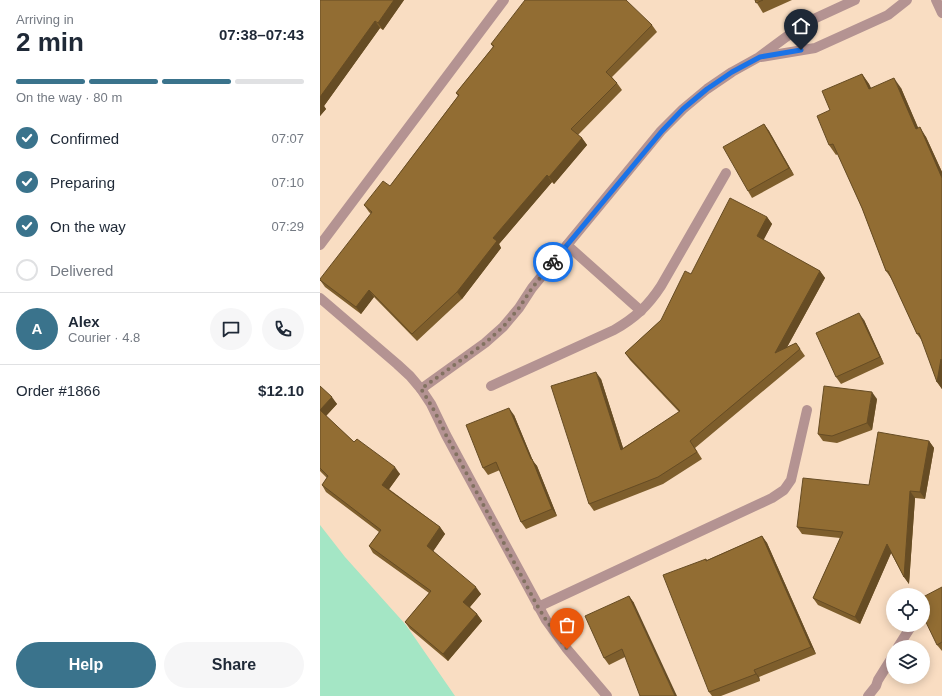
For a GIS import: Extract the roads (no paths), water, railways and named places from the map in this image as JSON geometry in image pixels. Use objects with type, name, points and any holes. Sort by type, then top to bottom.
[{"type":"street","points":[[320,246],[504,0]]},
{"type":"street","points":[[421,389],[485,343],[503,327],[567,245],[662,131],[683,109],[707,89],[732,72],[760,57],[805,23],[855,0]]},
{"type":"street","points":[[760,57],[815,48],[888,15],[907,0]]},
{"type":"street","points":[[936,0],[942,13]]},
{"type":"street","points":[[491,386],[614,330],[641,311],[654,297],[661,286],[726,172]]},
{"type":"street","points":[[567,245],[641,311]]},
{"type":"street","points":[[320,298],[397,364],[421,389],[431,404],[538,607],[567,649],[607,696]]},
{"type":"street","points":[[538,607],[782,492],[787,487],[792,476],[807,410]]},
{"type":"street","points":[[868,696],[876,686],[886,667]]}]
